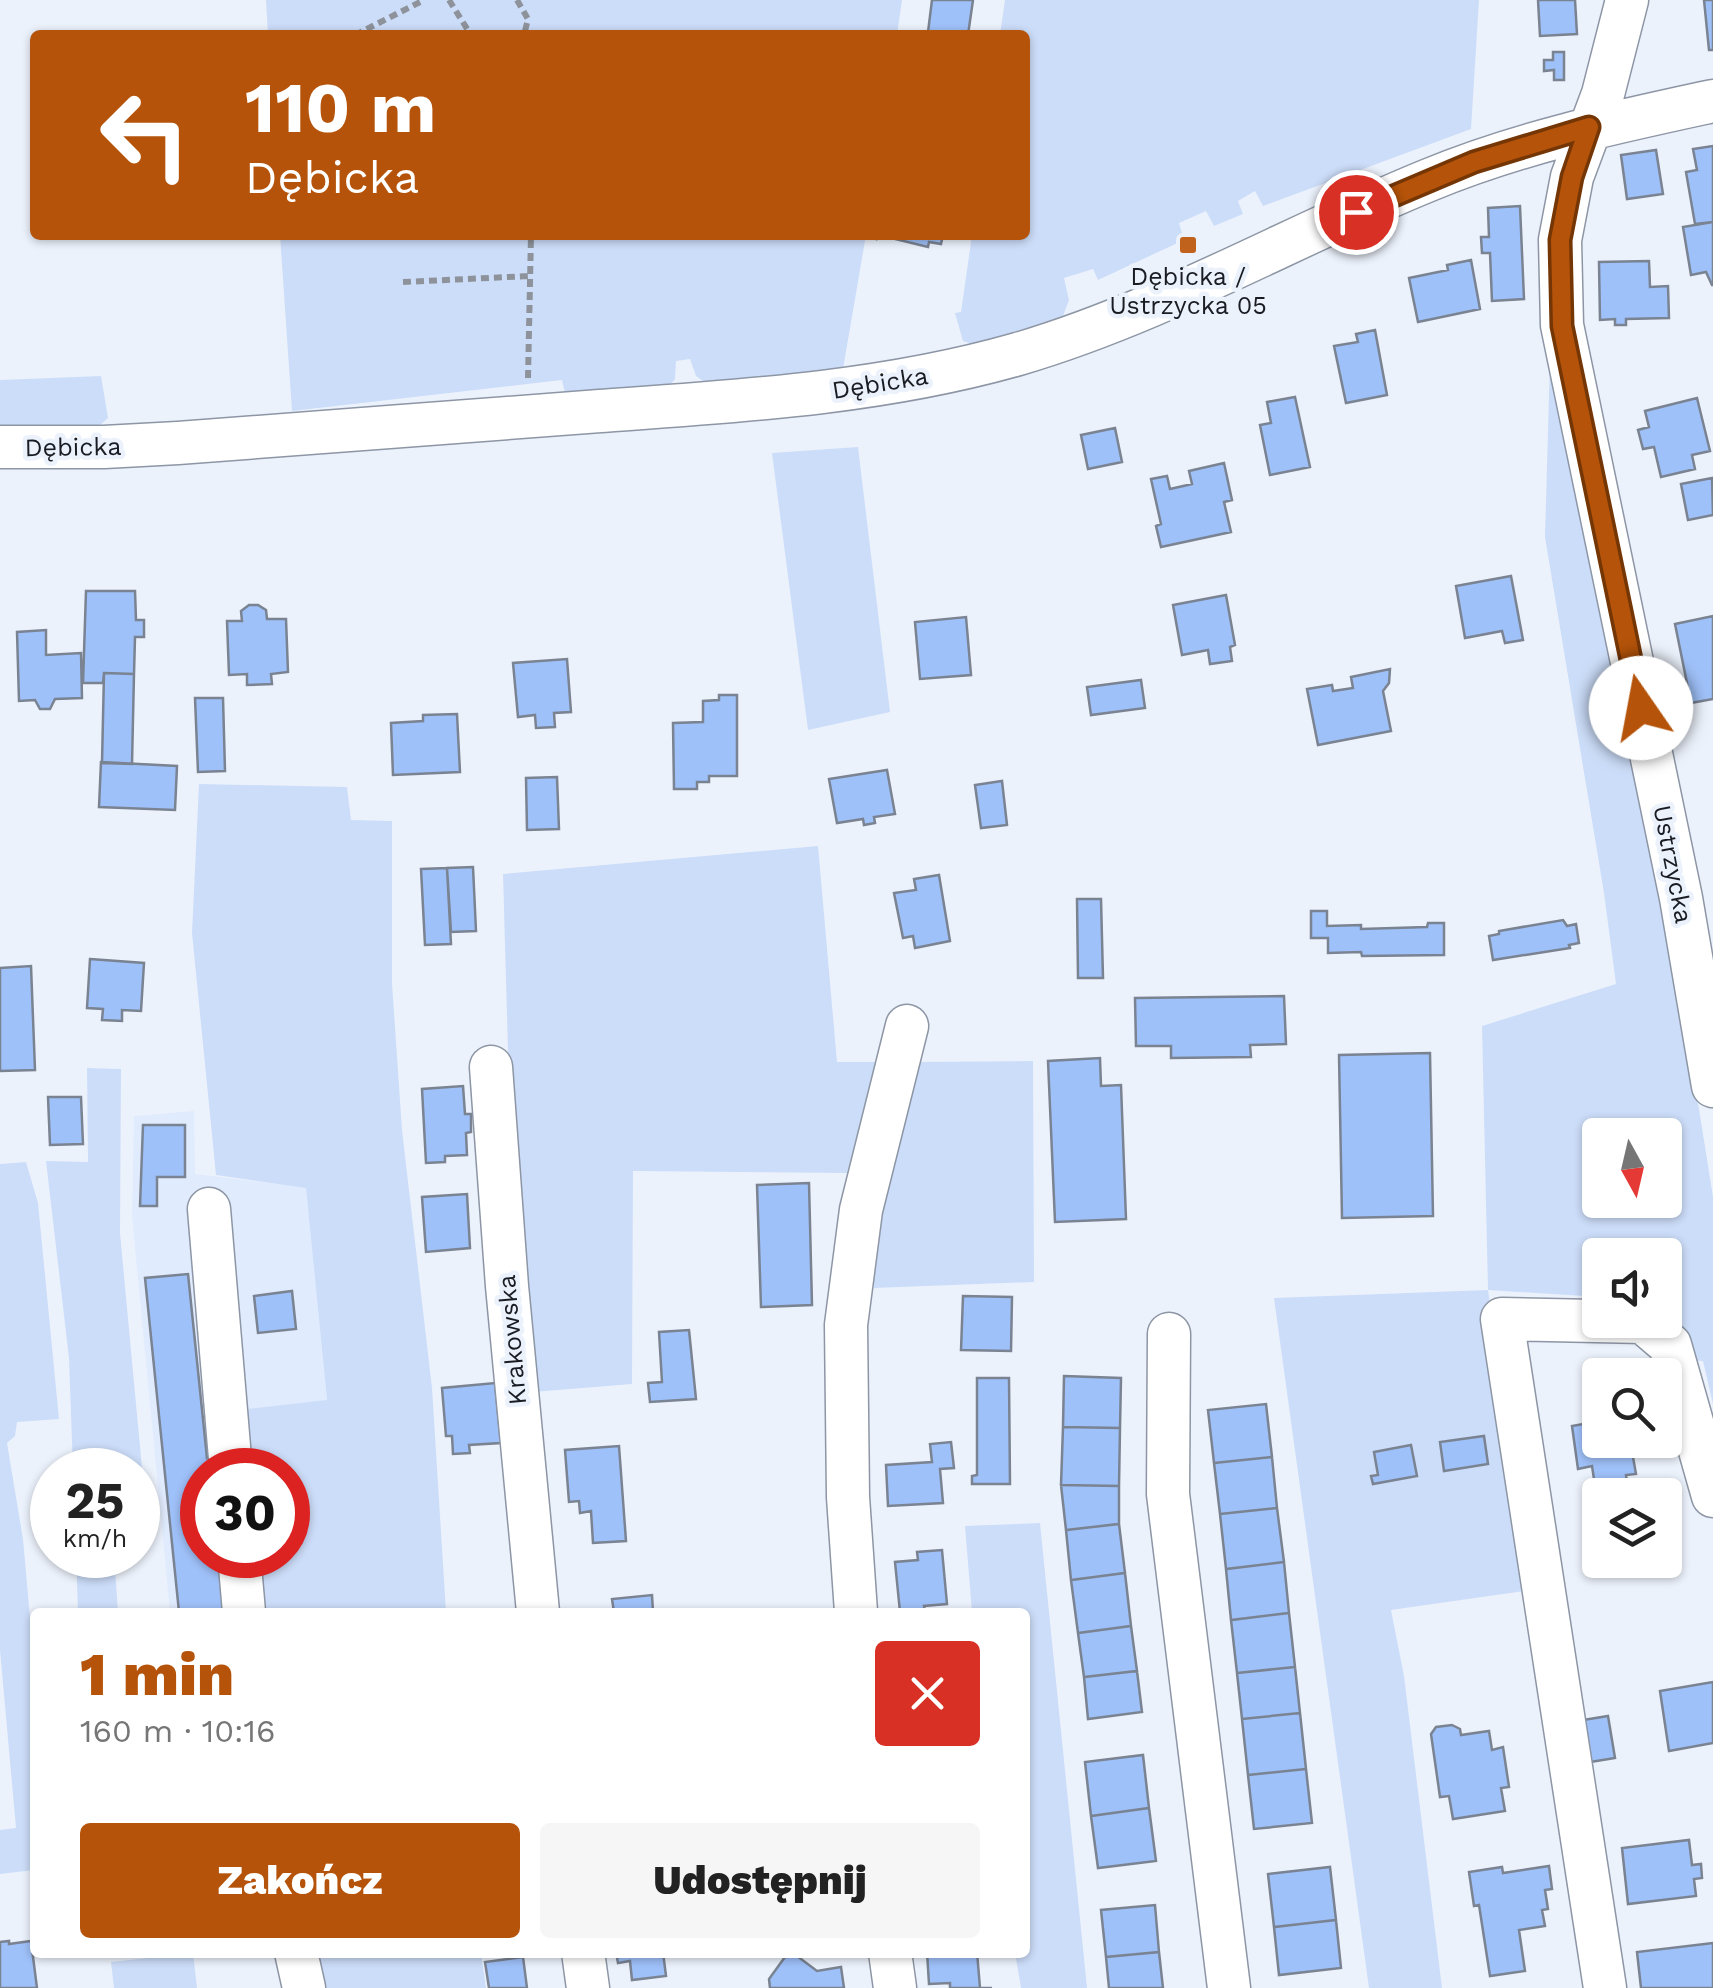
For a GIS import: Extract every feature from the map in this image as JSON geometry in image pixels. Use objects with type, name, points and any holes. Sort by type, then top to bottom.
[{"type":"street","name":"Ustrzycka","points":[[1627,0],[1603,94],[1572,177],[1560,240],[1562,326],[1677,879],[1713,1086]]},
{"type":"street","name":"Dębicka","points":[[0,448],[178,443],[755,399],[883,385],[1080,334],[1138,312],[1433,178],[1589,127],[1713,101]]},
{"type":"street","points":[[856,1608],[848,1497],[846,1325],[861,1210],[907,1026]]},
{"type":"street","name":"Krakowska","points":[[491,1067],[538,1608]]},
{"type":"street","points":[[209,1209],[230,1448]]},
{"type":"street","points":[[1606,1988],[1502,1319],[1643,1322],[1670,1345],[1713,1496]]},
{"type":"street","points":[[1168,1334],[1168,1494],[1228,1988]]},
{"type":"street","points":[[240,1578],[244,1608]]},
{"type":"street","points":[[297,1958],[304,1988]]},
{"type":"street","points":[[584,1958],[588,1988]]},
{"type":"street","points":[[891,1958],[895,1988]]},
{"type":"path","points":[[365,30],[424,0]]},
{"type":"path","points":[[450,0],[467,30]]},
{"type":"path","points":[[517,0],[528,18],[525,30]]},
{"type":"path","points":[[528,389],[531,240]]},
{"type":"path","points":[[402,282],[530,276]]},
{"type":"shaded area","points":[[266,0],[902,0],[898,30],[268,30]]},
{"type":"shaded area","points":[[1005,0],[1479,0],[1471,129],[1263,206],[1255,191],[1238,201],[1243,214],[1214,226],[1206,211],[1179,223],[1184,240],[1098,280],[1093,269],[1064,278],[1069,300],[1063,316],[975,345],[963,341],[955,313],[961,312],[971,240],[1030,240],[1030,30],[1001,30]]},
{"type":"shaded area","points":[[280,240],[865,240],[843,369],[706,383],[696,376],[690,359],[676,361],[671,384],[565,393],[562,380],[292,411]]},
{"type":"shaded area","points":[[1550,360],[1686,1027],[1713,1197],[1713,1404],[1703,1361],[1687,1360],[1676,1338],[1682,1338],[1682,1238],[1582,1238],[1582,1296],[1488,1290],[1482,1026],[1616,984],[1545,537]]},
{"type":"shaded area","points":[[101,376],[108,418],[100,425],[0,425],[0,380]]},
{"type":"shaded area","points":[[858,447],[890,712],[808,730],[772,453]]},
{"type":"shaded area","points":[[199,784],[347,787],[351,820],[392,821],[392,983],[402,1130],[432,1388],[446,1608],[256,1608],[253,1578],[310,1578],[310,1448],[241,1448],[238,1410],[327,1400],[306,1188],[216,1175],[192,933]]},
{"type":"shaded area","points":[[818,846],[837,1062],[880,1062],[847,1173],[633,1171],[632,1384],[533,1392],[513,1227],[503,874]]},
{"type":"shaded area","points":[[1033,1061],[1034,1282],[874,1288],[874,1203],[915,1062]]},
{"type":"shaded area","points":[[87,1068],[121,1069],[120,1233],[140,1448],[72,1448],[69,1358],[46,1161],[88,1162]]},
{"type":"shaded area","points":[[194,1111],[195,1174],[306,1187],[327,1401],[238,1410],[215,1448],[180,1448],[180,1578],[224,1578],[252,1608],[170,1608],[160,1508],[160,1448],[154,1448],[132,1216],[134,1116]]},
{"type":"shaded area","points":[[26,1162],[38,1203],[59,1419],[17,1422],[15,1436],[7,1443],[23,1539],[30,1617],[30,1870],[0,1874],[0,1830],[16,1828],[0,1650],[0,1164]]},
{"type":"shaded area","points":[[1488,1290],[1531,1590],[1391,1610],[1404,1676],[1442,1988],[1369,1988],[1274,1298]]},
{"type":"shaded area","points":[[1040,1523],[1087,1988],[1021,1988],[1016,1958],[1030,1958],[1030,1608],[972,1608],[965,1526]]},
{"type":"shaded area","points":[[77,1578],[116,1578],[118,1608],[78,1608]]},
{"type":"shaded area","points":[[194,1958],[197,1988],[114,1988],[111,1962]]},
{"type":"shaded area","points":[[318,1958],[482,1958],[486,1988],[320,1988]]},
{"type":"building","points":[[932,0],[973,0],[969,30],[928,30]]},
{"type":"building","points":[[1538,0],[1575,0],[1577,34],[1540,36]]},
{"type":"building","points":[[1704,0],[1713,0],[1713,50],[1709,50]]},
{"type":"building","points":[[1553,52],[1564,52],[1564,80],[1554,80],[1554,70],[1544,71],[1544,60],[1553,60]]},
{"type":"building","points":[[1713,146],[1713,222],[1695,224],[1686,172],[1697,170],[1693,149]]},
{"type":"building","points":[[1656,150],[1663,194],[1627,199],[1621,155]]},
{"type":"building","points":[[1520,206],[1524,299],[1492,301],[1490,253],[1482,253],[1481,237],[1489,237],[1488,208]]},
{"type":"building","points":[[1713,222],[1712,285],[1706,272],[1691,275],[1683,227]]},
{"type":"building","points":[[899,240],[942,240],[941,244],[929,242],[928,247]]},
{"type":"building","points":[[1471,260],[1480,309],[1418,322],[1409,278],[1448,270],[1447,265]]},
{"type":"building","points":[[1649,261],[1650,287],[1668,286],[1669,318],[1626,319],[1626,325],[1615,325],[1615,319],[1600,320],[1599,262]]},
{"type":"building","points":[[1375,330],[1387,395],[1346,403],[1334,346],[1358,342],[1356,334]]},
{"type":"building","points":[[1295,397],[1310,467],[1270,475],[1260,425],[1271,423],[1267,402]]},
{"type":"building","points":[[1697,398],[1710,451],[1692,455],[1695,469],[1661,477],[1654,447],[1643,449],[1638,430],[1649,427],[1645,411]]},
{"type":"building","points":[[1115,428],[1122,462],[1088,469],[1081,435]]},
{"type":"building","points":[[1224,463],[1232,500],[1224,502],[1231,532],[1161,547],[1156,526],[1161,524],[1151,479],[1167,476],[1170,489],[1192,484],[1189,471]]},
{"type":"building","points":[[1712,478],[1713,515],[1688,520],[1681,484]]},
{"type":"building","points":[[1511,576],[1523,640],[1505,643],[1502,631],[1465,638],[1456,586]]},
{"type":"building","points":[[86,591],[135,591],[136,620],[144,620],[144,637],[135,637],[134,674],[104,673],[103,683],[83,683]]},
{"type":"building","points":[[1226,595],[1235,645],[1230,647],[1232,661],[1210,664],[1208,650],[1182,655],[1173,605]]},
{"type":"building","points":[[249,605],[266,610],[267,619],[286,619],[288,672],[271,674],[272,684],[247,685],[247,674],[229,675],[227,621],[242,621],[241,611]]},
{"type":"building","points":[[1713,616],[1713,699],[1691,703],[1675,624]]},
{"type":"building","points":[[966,617],[971,675],[920,679],[915,622]]},
{"type":"building","points":[[46,630],[46,655],[81,653],[82,698],[55,699],[50,709],[40,709],[35,700],[19,701],[17,632]]},
{"type":"building","points":[[567,659],[571,712],[554,713],[555,727],[536,728],[535,715],[518,717],[513,663]]},
{"type":"building","points":[[1390,669],[1389,683],[1383,691],[1391,731],[1318,745],[1307,689],[1332,685],[1333,691],[1353,688],[1351,677]]},
{"type":"building","points":[[104,673],[134,674],[132,764],[102,763]]},
{"type":"building","points":[[1141,680],[1145,708],[1091,715],[1087,687]]},
{"type":"building","points":[[719,695],[737,695],[737,776],[709,776],[709,782],[697,782],[697,789],[674,789],[673,723],[703,722],[703,701],[719,700]]},
{"type":"building","points":[[195,698],[223,698],[225,771],[198,772]]},
{"type":"building","points":[[457,714],[460,772],[393,775],[391,723],[423,721],[423,715]]},
{"type":"building","points":[[101,762],[177,766],[175,810],[99,807]]},
{"type":"building","points":[[887,770],[895,814],[874,817],[875,823],[864,825],[863,819],[837,823],[829,779]]},
{"type":"building","points":[[557,777],[559,829],[527,830],[526,778]]},
{"type":"building","points":[[1002,781],[1007,825],[981,828],[975,785]]},
{"type":"building","points":[[473,867],[476,931],[451,932],[447,868]]},
{"type":"building","points":[[447,868],[451,944],[425,945],[421,869]]},
{"type":"building","points":[[939,875],[950,941],[915,948],[913,936],[903,938],[894,893],[916,890],[914,879]]},
{"type":"building","points":[[1077,899],[1101,899],[1103,978],[1078,978]]},
{"type":"building","points":[[1311,911],[1327,911],[1327,926],[1361,925],[1361,929],[1444,923],[1444,955],[1328,953],[1328,938],[1311,938]]},
{"type":"building","points":[[1563,920],[1567,926],[1576,924],[1579,943],[1569,945],[1570,948],[1493,960],[1489,936]]},
{"type":"building","points":[[90,959],[144,963],[141,1011],[122,1010],[122,1021],[102,1020],[103,1009],[87,1008]]},
{"type":"building","points":[[31,966],[35,1070],[0,1071],[0,968]]},
{"type":"building","points":[[1284,996],[1286,1044],[1250,1045],[1251,1057],[1171,1058],[1171,1046],[1136,1046],[1135,998]]},
{"type":"building","points":[[1430,1053],[1433,1216],[1342,1218],[1339,1055]]},
{"type":"building","points":[[1100,1058],[1101,1086],[1121,1085],[1126,1219],[1055,1222],[1048,1061]]},
{"type":"building","points":[[463,1086],[465,1114],[471,1114],[471,1132],[466,1133],[467,1155],[445,1156],[445,1162],[426,1163],[422,1089]]},
{"type":"building","points":[[48,1097],[81,1097],[83,1144],[50,1145]]},
{"type":"building","points":[[143,1125],[185,1125],[185,1177],[157,1177],[157,1206],[140,1206]]},
{"type":"building","points":[[809,1183],[812,1305],[761,1307],[757,1185]]},
{"type":"building","points":[[467,1194],[470,1248],[426,1252],[422,1197]]},
{"type":"building","points":[[188,1274],[206,1448],[180,1448],[180,1578],[227,1578],[231,1608],[179,1608],[145,1278]]},
{"type":"building","points":[[292,1291],[296,1329],[258,1333],[254,1296]]},
{"type":"building","points":[[963,1296],[1012,1297],[1011,1351],[961,1350]]},
{"type":"building","points":[[689,1330],[696,1399],[650,1402],[648,1383],[662,1382],[659,1332]]},
{"type":"building","points":[[1064,1376],[1121,1378],[1120,1428],[1063,1427]]},
{"type":"building","points":[[977,1378],[1009,1378],[1010,1484],[972,1484],[972,1476],[977,1475]]},
{"type":"building","points":[[495,1383],[501,1443],[469,1445],[470,1453],[453,1454],[452,1436],[446,1436],[442,1388]]},
{"type":"building","points":[[1266,1404],[1272,1457],[1214,1463],[1208,1410]]},
{"type":"building","points":[[1582,1424],[1582,1458],[1633,1458],[1636,1474],[1626,1478],[1594,1478],[1592,1466],[1578,1469],[1572,1426]]},
{"type":"building","points":[[1063,1427],[1120,1428],[1119,1486],[1061,1485]]},
{"type":"building","points":[[1484,1436],[1488,1464],[1444,1471],[1440,1442]]},
{"type":"building","points":[[951,1442],[954,1468],[940,1469],[943,1503],[888,1506],[886,1465],[932,1462],[930,1444]]},
{"type":"building","points":[[1411,1445],[1417,1476],[1373,1484],[1371,1476],[1378,1475],[1374,1452]]},
{"type":"building","points":[[619,1446],[626,1541],[593,1543],[591,1511],[580,1513],[579,1501],[569,1502],[565,1450]]},
{"type":"building","points":[[1272,1457],[1277,1508],[1220,1514],[1214,1463]]},
{"type":"building","points":[[1061,1485],[1119,1486],[1119,1524],[1066,1530]]},
{"type":"building","points":[[1277,1508],[1284,1562],[1226,1569],[1220,1514]]},
{"type":"building","points":[[1119,1524],[1125,1573],[1071,1580],[1066,1530]]},
{"type":"building","points":[[942,1550],[947,1604],[900,1608],[895,1562],[918,1560],[917,1552]]},
{"type":"building","points":[[1284,1562],[1289,1613],[1231,1620],[1226,1569]]},
{"type":"building","points":[[1125,1573],[1131,1626],[1078,1633],[1071,1580]]},
{"type":"building","points":[[652,1595],[653,1608],[613,1608],[612,1599]]},
{"type":"building","points":[[1289,1613],[1295,1667],[1237,1673],[1231,1620]]},
{"type":"building","points":[[1131,1626],[1137,1671],[1084,1677],[1078,1633]]},
{"type":"building","points":[[1295,1667],[1300,1713],[1242,1719],[1237,1673]]},
{"type":"building","points":[[1137,1671],[1142,1712],[1088,1719],[1084,1677]]},
{"type":"building","points":[[1713,1682],[1713,1743],[1669,1751],[1660,1691]]},
{"type":"building","points":[[1300,1713],[1306,1769],[1248,1775],[1242,1719]]},
{"type":"building","points":[[1608,1716],[1615,1758],[1584,1763],[1577,1721]]},
{"type":"building","points":[[1452,1725],[1460,1729],[1461,1735],[1489,1731],[1492,1750],[1503,1747],[1509,1787],[1501,1788],[1505,1811],[1453,1819],[1449,1796],[1440,1797],[1431,1734],[1436,1727]]},
{"type":"building","points":[[1143,1755],[1149,1808],[1091,1816],[1085,1762]]},
{"type":"building","points":[[1306,1769],[1312,1823],[1254,1829],[1248,1775]]},
{"type":"building","points":[[1149,1808],[1156,1861],[1098,1868],[1091,1816]]},
{"type":"building","points":[[1689,1840],[1692,1865],[1701,1864],[1702,1878],[1694,1879],[1696,1896],[1628,1904],[1622,1848]]},
{"type":"building","points":[[1549,1866],[1552,1889],[1545,1890],[1545,1926],[1519,1930],[1525,1971],[1490,1976],[1479,1905],[1474,1906],[1469,1872],[1502,1867],[1503,1873]]},
{"type":"building","points":[[1330,1867],[1336,1920],[1274,1927],[1268,1874]]},
{"type":"building","points":[[1155,1905],[1159,1952],[1106,1957],[1101,1910]]},
{"type":"building","points":[[1336,1920],[1341,1968],[1279,1975],[1274,1927]]},
{"type":"building","points":[[30,1941],[37,1988],[0,1988],[0,1942]]},
{"type":"building","points":[[1713,1943],[1713,1988],[1641,1988],[1637,1952]]},
{"type":"building","points":[[1159,1952],[1163,1988],[1109,1988],[1106,1957]]},
{"type":"building","points":[[523,1958],[527,1988],[489,1988],[485,1962]]},
{"type":"building","points":[[617,1958],[664,1958],[666,1976],[632,1980],[630,1961],[618,1963]]},
{"type":"building","points":[[784,1958],[800,1958],[817,1971],[841,1967],[844,1988],[770,1988],[769,1979]]},
{"type":"building","points":[[927,1958],[978,1958],[980,1988],[929,1984]]},
{"type":"place","name":"Dębicka / Ustrzycka 05","points":[[1188,245]]},
{"type":"route","points":[[1356,212],[1474,162],[1589,127],[1572,177],[1560,240],[1562,326],[1641,708]]}]
